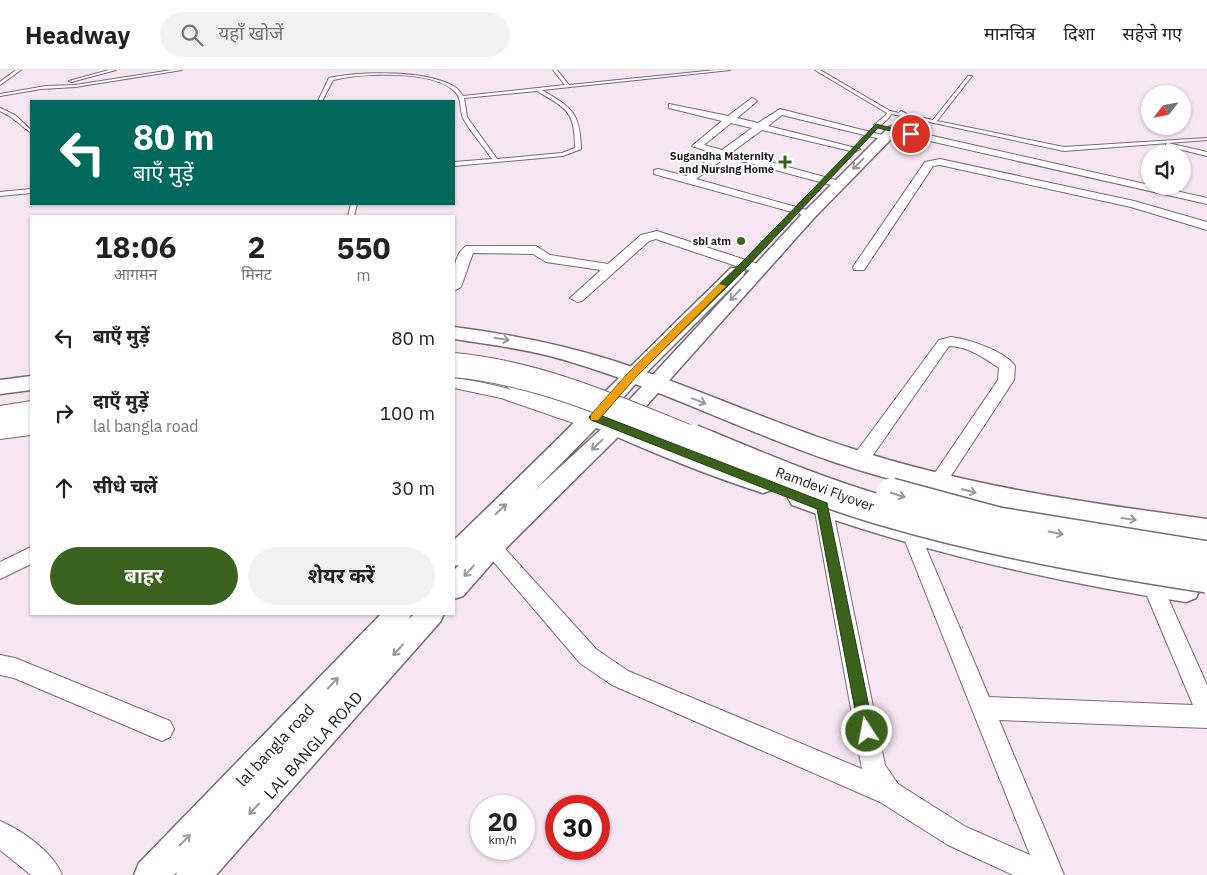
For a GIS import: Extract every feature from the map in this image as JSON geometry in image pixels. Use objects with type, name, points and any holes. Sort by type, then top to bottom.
[{"type":"highway","name":"Ramdevi Flyover","points":[[455,351],[494,354],[566,373],[815,469],[918,502],[998,522],[1207,556]]},
{"type":"highway","name":"Ramdevi Flyover","points":[[455,365],[492,369],[555,386],[836,495],[924,523],[1011,544],[1096,561],[1207,578]]},
{"type":"highway","points":[[0,400],[30,396]]},
{"type":"highway","points":[[0,415],[30,410]]},
{"type":"main road","points":[[455,333],[480,335],[560,350],[643,379],[788,436],[937,483],[1054,508],[1207,530]]},
{"type":"main road","points":[[455,373],[502,380],[538,392],[600,422],[823,506],[912,536],[1041,567],[1207,592]]},
{"type":"main road","points":[[0,387],[30,383]]},
{"type":"main road","points":[[0,425],[30,420]]},
{"type":"street","points":[[752,101],[696,144],[832,182]]},
{"type":"street","points":[[672,106],[855,149]]},
{"type":"street","points":[[688,180],[780,112],[785,112],[1207,202]]},
{"type":"street","points":[[832,182],[855,149],[881,132]]},
{"type":"street","points":[[643,379],[692,316],[752,266],[881,132]]},
{"type":"street","points":[[859,267],[930,164],[940,162],[1134,204],[1207,226]]},
{"type":"street","points":[[658,172],[803,212]]},
{"type":"street","points":[[577,298],[645,238],[657,235],[752,266]]},
{"type":"street","points":[[455,284],[466,252],[474,248],[536,250],[546,258],[611,268]]},
{"type":"street","points":[[455,555],[600,422],[643,379],[709,324],[752,266]]},
{"type":"street","points":[[692,316],[709,324]]},
{"type":"street","points":[[860,460],[944,343],[950,340],[960,342],[999,359],[1008,366],[1008,372],[1006,380],[937,483]]},
{"type":"street","points":[[455,383],[475,385],[518,396],[600,422]]},
{"type":"street","points":[[455,587],[600,422]]},
{"type":"street","points":[[0,433],[30,429]]},
{"type":"street","points":[[823,506],[874,769],[889,793]]},
{"type":"street","points":[[912,536],[1051,875]]},
{"type":"street","points":[[491,546],[588,656],[620,678],[889,793],[957,836],[1043,875]]},
{"type":"street","points":[[0,571],[30,556]]},
{"type":"street","points":[[1152,584],[1207,711]]},
{"type":"street","name":"lal bangla road","points":[[152,875],[397,615]]},
{"type":"street","name":"LAL BANGLA ROAD","points":[[193,875],[291,770],[430,615]]},
{"type":"street","points":[[0,665],[15,668],[162,729]]},
{"type":"street","points":[[982,708],[1207,717]]},
{"type":"street","points":[[0,834],[34,859],[48,875]]},
{"type":"lane","points":[[0,84],[19,70]]},
{"type":"lane","points":[[0,95],[41,88],[114,70]]},
{"type":"lane","points":[[41,88],[75,86],[180,70]]},
{"type":"lane","points":[[320,100],[331,79],[353,72],[402,70],[424,74],[453,85],[460,90],[465,117],[496,161]]},
{"type":"lane","points":[[555,70],[567,85]]},
{"type":"lane","points":[[462,97],[728,70]]},
{"type":"lane","points":[[817,70],[889,112],[1064,149],[1207,139]]},
{"type":"lane","points":[[827,70],[906,115]]},
{"type":"lane","points":[[934,122],[970,77]]},
{"type":"lane","points":[[455,164],[564,154],[578,149],[579,126],[573,113],[537,89]]},
{"type":"lane","points":[[0,109],[13,116],[30,131]]},
{"type":"lane","points":[[881,132],[889,112]]},
{"type":"lane","points":[[881,132],[906,115]]},
{"type":"lane","points":[[1155,143],[1207,154]]},
{"type":"lane","points":[[0,194],[30,191]]},
{"type":"slow traffic","points":[[595,417],[632,376],[722,286]]},
{"type":"place","name":"Sugandha Maternity and Nursing Home","points":[[785,162]]},
{"type":"place","name":"sbi atm","points":[[741,241]]},
{"type":"route","points":[[867,731],[823,506],[594,417],[632,376],[797,211],[876,126],[911,134]]}]
